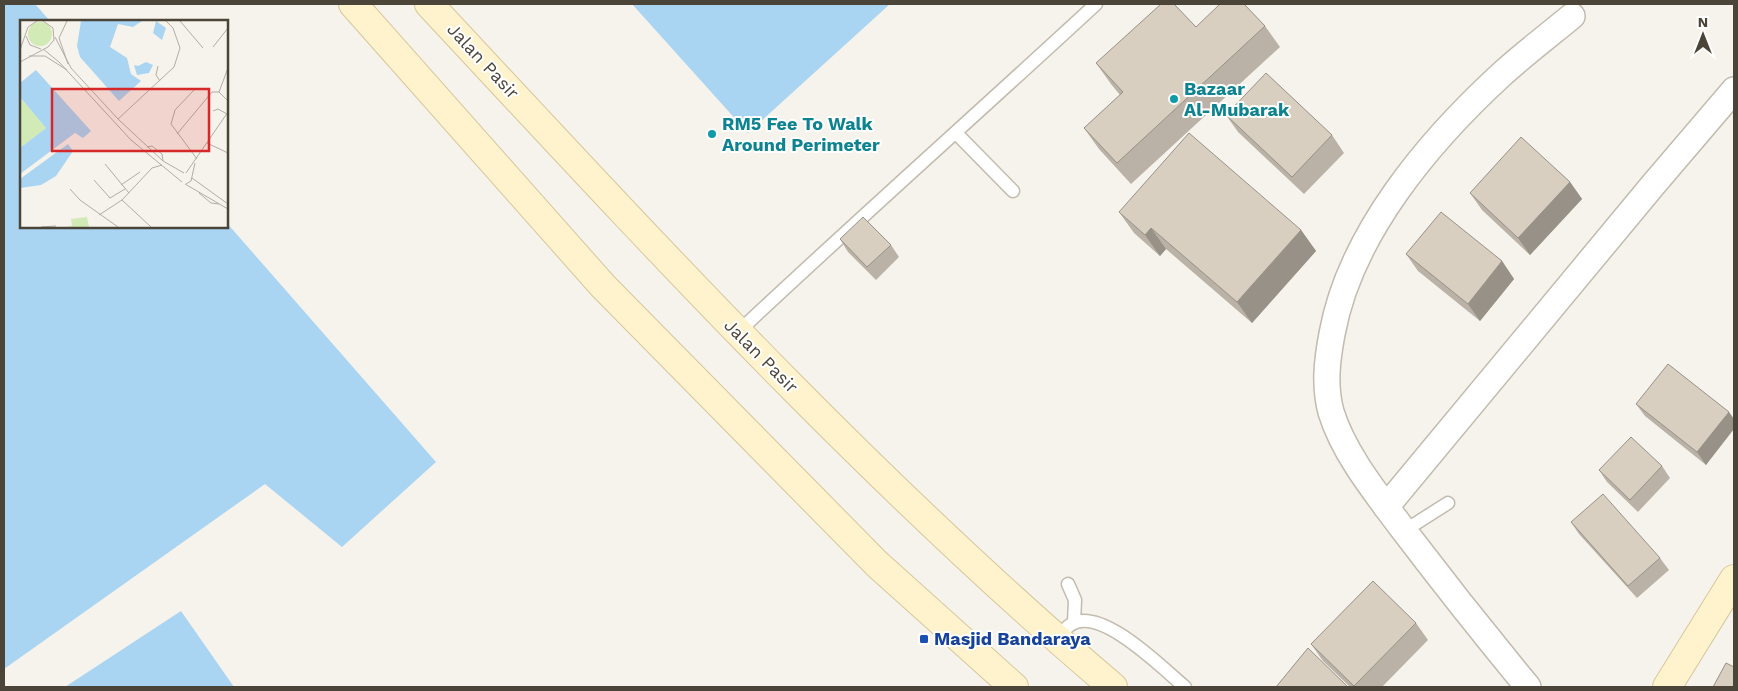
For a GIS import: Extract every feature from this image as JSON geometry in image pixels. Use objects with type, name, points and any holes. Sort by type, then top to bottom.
[{"type":"main road","points":[[353,4],[603,286],[878,564],[1014,687]]},
{"type":"main road","name":"Jalan Pasir","points":[[429,4],[737,333],[978,567],[1066,632],[1113,687]]},
{"type":"main road","points":[[1667,687],[1731,592]]},
{"type":"street","points":[[1528,687],[1465,612],[1386,507],[1352,456],[1331,412],[1326,384],[1328,350],[1336,313],[1349,275],[1370,233],[1410,174],[1454,121],[1502,73],[1572,16]]},
{"type":"street","points":[[1386,507],[1652,185],[1734,90]]},
{"type":"lane","points":[[737,333],[837,239],[1096,4]]},
{"type":"lane","points":[[956,133],[1013,191]]},
{"type":"lane","points":[[1404,531],[1448,503]]},
{"type":"lane","points":[[1068,584],[1075,600],[1066,632],[1098,624],[1113,629],[1185,687]]},
{"type":"water","points":[[4,4],[35,4],[49,20],[20,20],[20,228],[228,228],[228,224],[436,462],[342,547],[265,484],[4,669]]},
{"type":"water","points":[[632,4],[890,4],[748,133]]},
{"type":"water","points":[[181,611],[234,687],[65,687]]},
{"type":"building","name":"Bazaar Al-Mubarak","points":[[1161,4],[1174,4],[1196,27],[1220,4],[1244,4],[1265,26],[1117,163],[1084,128],[1123,92],[1096,63]]},
{"type":"building","points":[[1266,73],[1332,135],[1292,177],[1226,115]]},
{"type":"building","points":[[1189,133],[1301,230],[1237,302],[1151,228],[1145,235],[1119,212]]},
{"type":"building","points":[[1521,137],[1570,182],[1518,238],[1470,193]]},
{"type":"building","points":[[1441,212],[1502,261],[1468,304],[1406,254]]},
{"type":"building","points":[[863,217],[891,245],[867,267],[840,239]]},
{"type":"building","points":[[1668,364],[1729,412],[1697,452],[1636,404]]},
{"type":"building","points":[[1631,437],[1662,466],[1630,500],[1599,470]]},
{"type":"building","points":[[1603,494],[1660,558],[1628,586],[1571,522]]},
{"type":"building","points":[[1373,581],[1416,623],[1354,686],[1311,644]]},
{"type":"building","points":[[1308,648],[1348,687],[1276,687]]},
{"type":"building","points":[[1726,663],[1734,667],[1734,687],[1713,687]]},
{"type":"place","name":"Bazaar Al-Mubarak","points":[[1174,99]]},
{"type":"place","name":"RM5 Fee To Walk Around Perimeter","points":[[712,134]]},
{"type":"place","name":"Masjid Bandaraya","points":[[924,639]]}]
